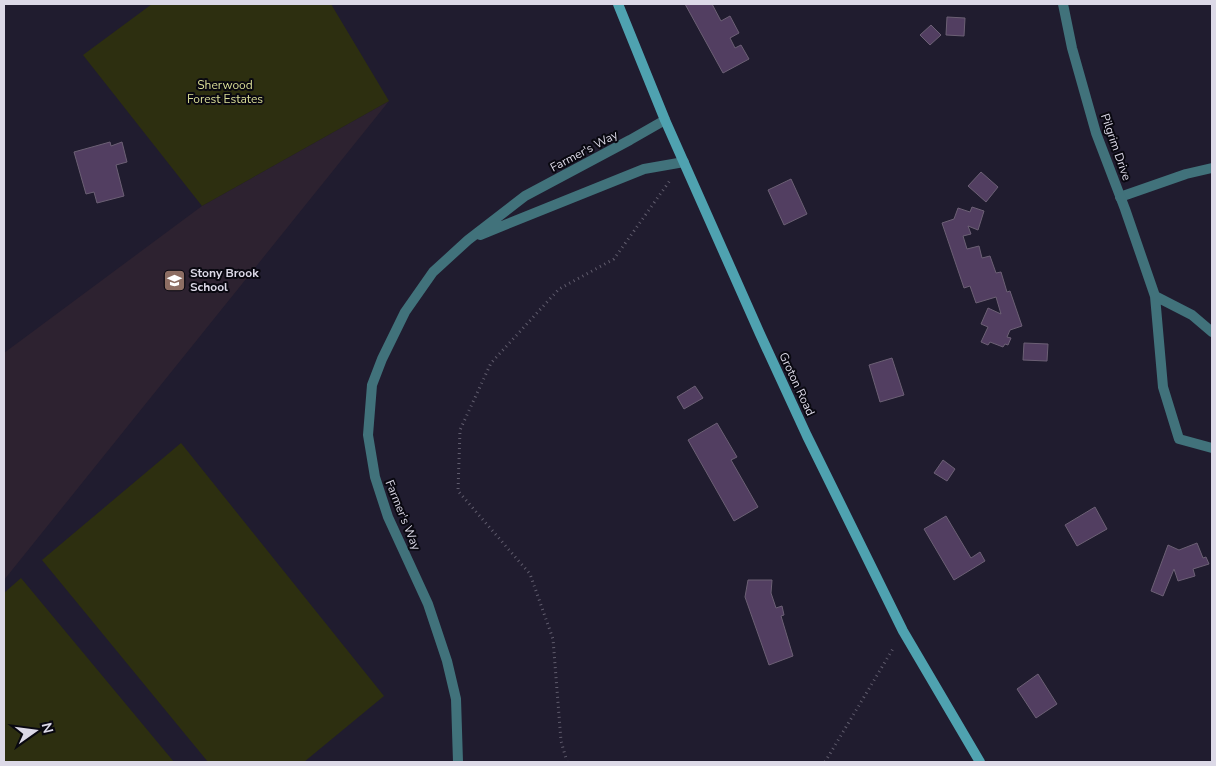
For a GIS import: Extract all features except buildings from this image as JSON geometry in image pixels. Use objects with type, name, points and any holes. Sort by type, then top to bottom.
[{"type":"main road","name":"Groton Road","points":[[618,4],[665,120],[795,410],[903,631],[980,762]]},
{"type":"street","name":"Pilgrim Drive","points":[[1063,4],[1072,48],[1096,133],[1155,296],[1162,387],[1180,439],[1212,448]]},
{"type":"street","name":"Farmer's Way","points":[[458,762],[456,699],[446,661],[428,604],[388,517],[375,477],[368,435],[372,386],[382,359],[405,312],[433,272],[468,240],[525,196],[665,120]]},
{"type":"street","name":"Farmer's Way","points":[[468,240],[644,169],[684,162]]},
{"type":"street","points":[[1120,197],[1186,174],[1212,168]]},
{"type":"street","points":[[1155,296],[1192,315],[1212,332]]},
{"type":"path","points":[[567,762],[561,742],[553,639],[530,574],[458,491],[460,430],[491,363],[559,289],[614,259],[684,162]]},
{"type":"path","points":[[825,762],[903,631]]},
{"type":"shaded area","name":"Stony Brook School","points":[[389,101],[4,580],[4,353],[202,206]]},
{"type":"green space","name":"Sherwood Forest Estates","points":[[152,4],[331,4],[389,101],[202,206],[83,55]]},
{"type":"green space","points":[[181,443],[384,696],[304,762],[208,762],[42,560]]},
{"type":"green space","points":[[21,578],[174,762],[4,762],[4,593]]},
{"type":"place","name":"Stony Brook School","points":[[174,280]]}]
